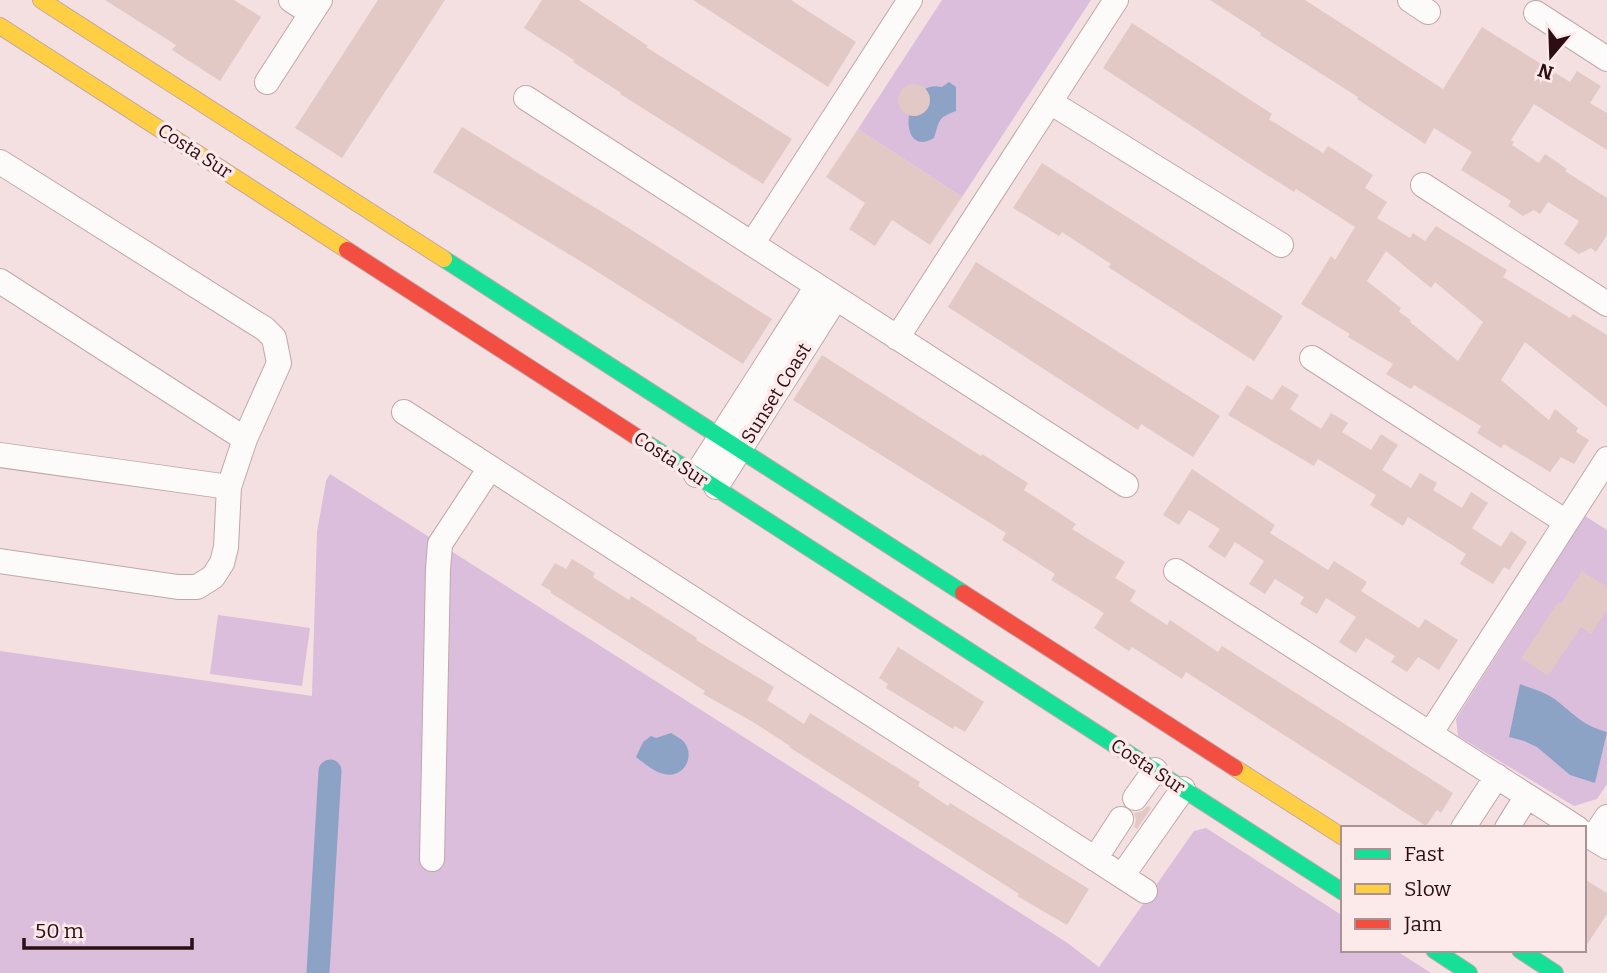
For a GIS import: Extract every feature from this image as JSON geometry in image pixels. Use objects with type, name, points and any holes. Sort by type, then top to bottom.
[{"type":"street","points":[[41,0],[1341,836]]},
{"type":"street","points":[[897,338],[1116,0]]},
{"type":"street","points":[[752,244],[902,3]]},
{"type":"street","points":[[267,82],[307,4]]},
{"type":"street","points":[[1536,13],[1607,59]]},
{"type":"street","name":"Costa Sur","points":[[0,26],[1341,891]]},
{"type":"street","points":[[526,98],[1126,485]]},
{"type":"street","points":[[1050,102],[1281,245]]},
{"type":"street","points":[[0,162],[265,329],[274,338],[279,363],[245,439],[229,487],[226,547],[222,563],[213,577],[197,587],[178,587],[0,561]]},
{"type":"street","points":[[1423,185],[1607,304]]},
{"type":"street","points":[[0,281],[245,439]]},
{"type":"street","name":"Sunset Coast","points":[[706,481],[827,292]]},
{"type":"street","points":[[1312,358],[1566,522]]},
{"type":"street","points":[[404,412],[1145,891]]},
{"type":"street","points":[[0,455],[229,487]]},
{"type":"street","points":[[1430,734],[1607,459]]},
{"type":"street","points":[[432,859],[440,544],[490,468]]},
{"type":"street","points":[[1176,571],[1574,826]]},
{"type":"street","points":[[1135,798],[1155,770]]},
{"type":"street","points":[[1464,826],[1497,776]]},
{"type":"street","points":[[1122,876],[1183,789]]},
{"type":"street","points":[[1508,826],[1527,796]]},
{"type":"street","points":[[1590,836],[1607,817]]},
{"type":"street","points":[[1096,859],[1121,819]]},
{"type":"street","points":[[1437,952],[1469,973]]},
{"type":"street","points":[[1523,952],[1555,973]]},
{"type":"shaded area","points":[[942,0],[1091,0],[962,197],[858,129]]},
{"type":"shaded area","points":[[330,474],[1066,942],[1099,967],[1194,831],[1206,828],[1341,915],[1341,952],[1398,952],[1431,973],[0,973],[0,651],[312,696],[317,532],[326,481]]},
{"type":"shaded area","points":[[1585,516],[1607,530],[1607,784],[1597,799],[1574,806],[1458,736],[1456,719]]},
{"type":"shaded area","points":[[218,615],[310,628],[302,686],[210,674]]},
{"type":"water","points":[[949,82],[956,87],[956,111],[940,120],[934,138],[922,142],[914,138],[909,129],[912,105],[919,94],[929,87],[942,87]]},
{"type":"water","points":[[1520,684],[1552,697],[1585,723],[1607,732],[1595,783],[1570,775],[1537,747],[1509,737]]},
{"type":"water","points":[[671,733],[683,741],[689,754],[682,770],[671,775],[660,773],[636,757],[643,742],[651,736],[656,738]]},
{"type":"building","points":[[105,0],[234,0],[261,17],[220,81],[172,50],[176,45]]},
{"type":"building","points":[[378,0],[445,0],[342,158],[295,128]]},
{"type":"building","points":[[542,0],[579,0],[648,46],[646,47],[792,139],[763,184],[620,94],[524,28]]},
{"type":"building","points":[[693,0],[791,0],[856,42],[828,87]]},
{"type":"building","points":[[1210,0],[1305,0],[1443,89],[1482,27],[1570,82],[1577,71],[1601,86],[1590,103],[1607,113],[1607,150],[1534,104],[1511,140],[1514,142],[1512,145],[1539,163],[1545,154],[1567,169],[1565,171],[1607,198],[1607,235],[1596,252],[1591,248],[1579,254],[1564,244],[1579,221],[1548,202],[1540,214],[1534,210],[1523,216],[1508,206],[1511,201],[1461,170],[1472,152],[1434,128],[1425,144]]},
{"type":"building","points":[[1132,23],[1272,114],[1269,119],[1323,153],[1328,146],[1373,175],[1365,188],[1387,202],[1377,218],[1410,238],[1413,233],[1425,241],[1436,226],[1507,270],[1503,277],[1570,318],[1573,314],[1607,335],[1607,407],[1525,342],[1501,380],[1549,420],[1555,409],[1578,428],[1576,432],[1589,440],[1574,464],[1561,457],[1550,472],[1504,444],[1501,448],[1477,433],[1481,426],[1414,385],[1411,389],[1386,374],[1393,364],[1301,304],[1331,256],[1335,260],[1355,227],[1296,189],[1294,192],[1248,163],[1103,68]],"holes":[[[1386,251],[1431,288],[1435,282],[1483,322],[1458,361],[1410,322],[1411,320],[1399,312],[1401,308],[1367,281]]]},
{"type":"building","points":[[914,84],[925,89],[930,100],[925,111],[914,116],[903,111],[898,100],[903,89]]},
{"type":"building","points":[[462,127],[772,319],[743,364],[433,172]]},
{"type":"building","points":[[858,129],[962,197],[930,245],[892,220],[875,246],[849,229],[865,203],[826,177]]},
{"type":"building","points":[[1042,163],[1283,316],[1254,361],[1108,267],[1111,264],[1062,232],[1059,236],[1013,208]]},
{"type":"building","points":[[976,262],[1220,416],[1193,457],[1141,424],[1138,430],[948,307]]},
{"type":"building","points":[[822,355],[1028,483],[1024,490],[1076,524],[1072,529],[1125,562],[1115,578],[1136,591],[1130,601],[1167,625],[1170,620],[1218,652],[1222,646],[1453,793],[1441,813],[1437,810],[1426,826],[1186,672],[1182,679],[1132,647],[1129,651],[1094,628],[1104,613],[1051,580],[1055,574],[1002,540],[1006,533],[793,400]]},
{"type":"building","points":[[1247,385],[1272,400],[1282,385],[1299,395],[1290,409],[1321,429],[1331,413],[1348,423],[1342,432],[1371,450],[1381,434],[1398,445],[1382,470],[1411,488],[1420,473],[1437,483],[1433,490],[1462,508],[1471,492],[1488,503],[1472,528],[1501,547],[1511,531],[1527,542],[1509,570],[1504,567],[1493,584],[1460,564],[1466,554],[1408,517],[1403,526],[1370,505],[1376,495],[1318,459],[1314,466],[1228,415]]},
{"type":"building","points":[[1192,469],[1275,525],[1270,533],[1328,570],[1334,561],[1367,582],[1361,591],[1419,628],[1425,619],[1458,640],[1439,670],[1418,657],[1407,672],[1391,662],[1395,656],[1366,638],[1356,653],[1339,642],[1356,617],[1326,598],[1317,614],[1300,604],[1304,597],[1275,579],[1265,594],[1249,584],[1264,561],[1235,542],[1225,558],[1208,547],[1220,529],[1189,510],[1179,525],[1163,515]]},
{"type":"building","points":[[572,559],[595,573],[593,577],[613,590],[629,600],[631,596],[697,638],[696,640],[774,687],[767,700],[804,724],[810,713],[920,782],[918,786],[948,806],[950,803],[1089,889],[1067,925],[1017,896],[1019,894],[753,722],[703,694],[705,691],[541,585],[555,563],[566,569]]},
{"type":"building","points":[[1582,571],[1607,587],[1607,610],[1591,634],[1581,627],[1548,676],[1521,658]]},
{"type":"building","points":[[898,647],[984,702],[965,732],[955,726],[953,729],[886,688],[888,684],[879,678]]},
{"type":"building","points":[[1148,806],[1151,808],[1137,829],[1134,827],[1134,813]]},
{"type":"building","points":[[1586,880],[1607,893],[1607,914],[1586,946]]},
{"type":"waterway","points":[[318,973],[330,771]]},
{"type":"traffic: fast","points":[[444,259],[963,593]]},
{"type":"traffic: fast","points":[[640,439],[1341,891]]},
{"type":"traffic: fast","points":[[1437,952],[1469,973]]},
{"type":"traffic: fast","points":[[1523,952],[1555,973]]},
{"type":"traffic: slow","points":[[41,0],[444,259]]},
{"type":"traffic: slow","points":[[0,26],[347,250]]},
{"type":"traffic: slow","points":[[1235,768],[1341,836]]},
{"type":"traffic: jam","points":[[347,250],[640,439]]},
{"type":"traffic: jam","points":[[963,593],[1235,768]]}]
